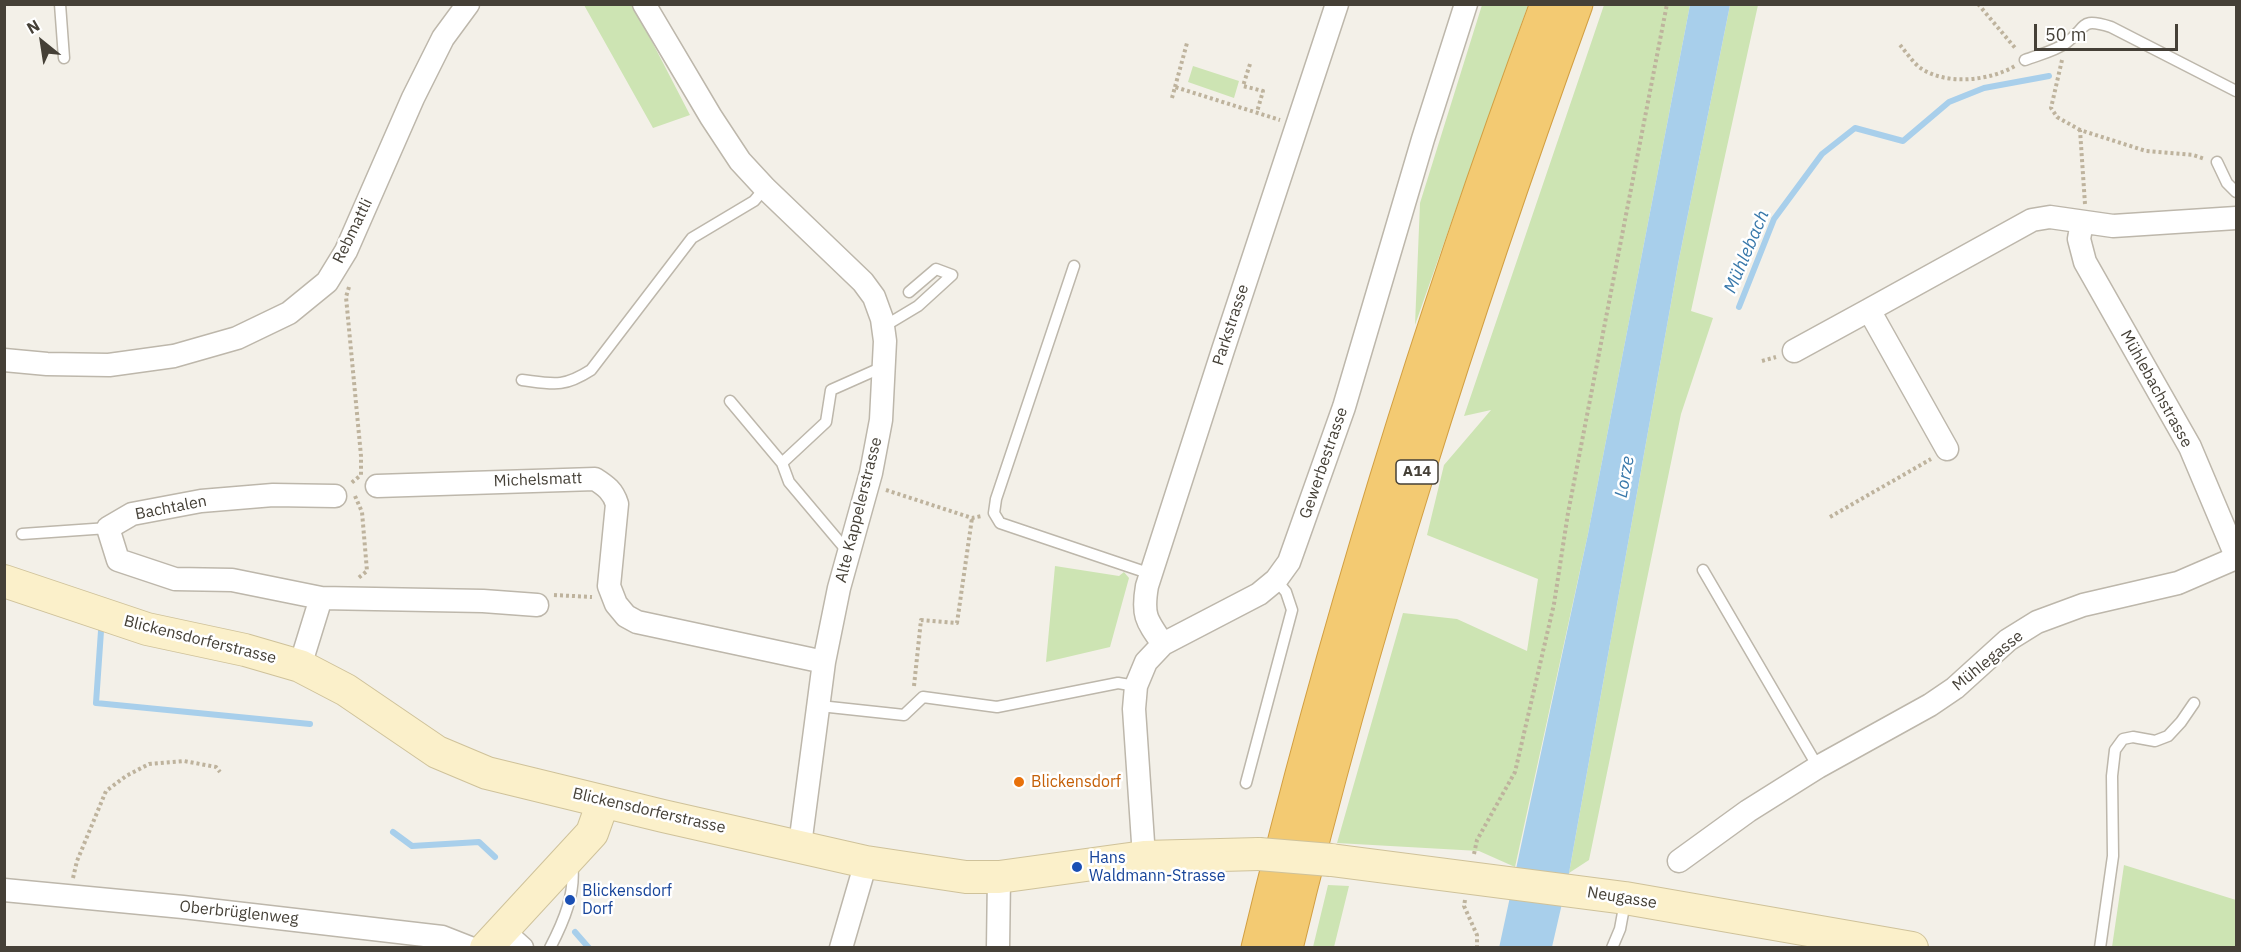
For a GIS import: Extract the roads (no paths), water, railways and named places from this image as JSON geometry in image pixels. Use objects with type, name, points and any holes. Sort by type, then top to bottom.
[{"type":"highway","name":"A14","points":[[1258,948],[1347,611],[1471,219],[1547,4]]},
{"type":"highway","name":"A14","points":[[1286,948],[1355,685],[1423,451],[1496,230],[1576,4]]},
{"type":"street","name":"Rebmattli","points":[[4,360],[47,364],[109,365],[174,356],[237,338],[289,313],[327,282],[346,251],[428,68],[443,38],[468,4]]},
{"type":"street","name":"Alte Kappelerstrasse","points":[[644,4],[740,161],[863,282],[874,297],[883,327],[885,366],[881,420],[868,484],[839,588],[824,662],[800,845]]},
{"type":"street","name":"Parkstrasse","points":[[1163,644],[1149,624],[1144,607],[1151,573],[1222,350],[1337,4]]},
{"type":"street","name":"Gewerbestrasse","points":[[1144,857],[1134,709],[1136,686],[1146,662],[1163,644],[1259,594],[1276,580],[1288,562],[1344,407],[1466,4]]},
{"type":"street","points":[[1794,351],[2032,220],[2050,217],[2113,226],[2236,218]]},
{"type":"street","name":"Mühlebachstrasse","points":[[2084,222],[2079,239],[2085,262],[2190,447],[2236,557]]},
{"type":"street","points":[[1869,310],[1947,449]]},
{"type":"street","name":"Michelsmatt","points":[[377,486],[595,479],[607,486],[614,494],[617,504],[609,586],[616,604],[626,616],[637,622],[824,662]]},
{"type":"street","name":"Bachtalen","points":[[108,528],[132,514],[201,501],[273,495],[341,495]]},
{"type":"street","points":[[108,528],[118,560],[175,579],[232,580],[321,598],[483,601],[537,605]]},
{"type":"street","name":"Mühlegasse","points":[[1679,861],[1748,811],[1818,767],[1930,705],[1954,688],[2008,640],[2037,622],[2083,605],[2178,583],[2236,557]]},
{"type":"street","name":"Blickensdorferstrasse","points":[[4,581],[147,629],[245,650],[300,666],[346,690],[437,752],[487,772],[603,802],[867,862],[966,877],[999,877],[1144,857],[1259,854],[1330,860]]},
{"type":"street","points":[[300,666],[321,598]]},
{"type":"street","points":[[503,942],[592,833],[603,802]]},
{"type":"street","name":"Neugasse","points":[[1330,860],[1625,898],[1912,948]]},
{"type":"street","points":[[841,948],[867,862]]},
{"type":"street","points":[[998,948],[999,877]]},
{"type":"street","name":"Oberbrüglenweg","points":[[4,890],[79,896],[442,936],[470,948]]},
{"type":"lane","points":[[60,4],[64,58]]},
{"type":"lane","points":[[2025,60],[2066,44],[2082,26],[2093,22],[2111,27],[2236,91]]},
{"type":"lane","points":[[2217,162],[2227,183],[2236,192]]},
{"type":"lane","points":[[522,380],[554,385],[574,381],[591,370],[692,238],[754,201],[765,188]]},
{"type":"lane","points":[[1074,266],[996,499],[994,513],[1000,523],[1151,573]]},
{"type":"lane","points":[[883,327],[918,306],[952,275],[936,269],[909,292]]},
{"type":"lane","points":[[782,463],[826,422],[831,390],[885,366]]},
{"type":"lane","points":[[730,401],[782,463],[789,482],[849,553]]},
{"type":"lane","points":[[22,534],[108,528]]},
{"type":"lane","points":[[1703,570],[1818,767]]},
{"type":"lane","points":[[1246,783],[1292,609],[1286,592],[1276,580]]},
{"type":"lane","points":[[820,706],[904,715],[923,698],[997,707],[1118,683],[1136,686]]},
{"type":"lane","points":[[2100,948],[2113,856],[2112,776],[2115,750],[2123,740],[2133,737],[2155,741],[2168,736],[2194,703]]},
{"type":"lane","points":[[550,948],[562,925],[570,900],[574,878],[572,857]]},
{"type":"lane","points":[[1612,948],[1620,929],[1625,898]]},
{"type":"water","name":"Lorze","points":[[1690,5],[1730,5],[1678,264],[1569,873],[1552,947],[1499,948],[1588,534]]},
{"type":"waterway","name":"Mühlebach","points":[[1739,307],[1774,219],[1822,154],[1855,128],[1903,141],[1949,102],[1984,88],[2049,76]]},
{"type":"waterway","points":[[101,631],[96,703],[310,724]]},
{"type":"waterway","points":[[393,832],[412,846],[479,842],[495,857]]},
{"type":"waterway","points":[[575,932],[589,948]]},
{"type":"place","name":"Blickensdorf","points":[[1019,782]]},
{"type":"place","name":"Hans Waldmann-Strasse","points":[[1077,867]]},
{"type":"place","name":"Blickensdorf Dorf","points":[[570,900]]}]
